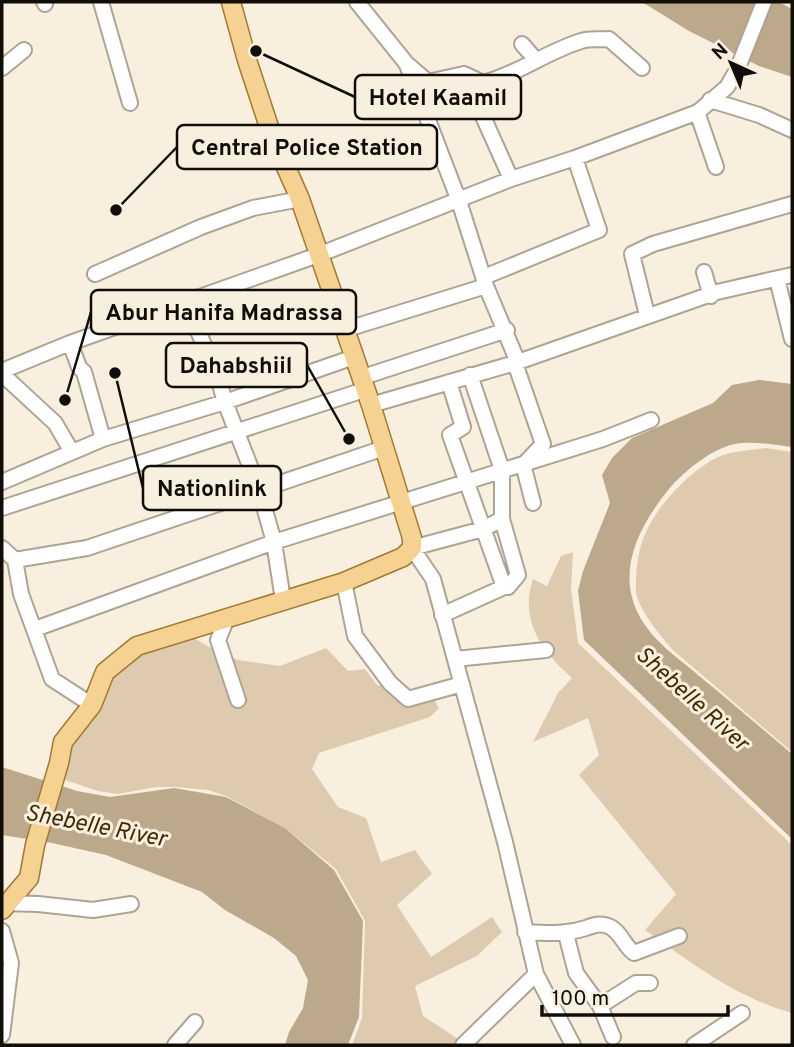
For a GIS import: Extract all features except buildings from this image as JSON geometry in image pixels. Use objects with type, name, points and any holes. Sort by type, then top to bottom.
[{"type":"main road","points":[[3,906],[29,878],[35,845],[63,742],[92,705],[105,672],[136,646],[344,582],[403,556],[412,548],[384,447],[300,199],[271,132],[231,2]]},
{"type":"street","points":[[100,2],[130,103]]},
{"type":"street","points":[[357,2],[406,64],[428,82],[464,74],[482,83],[507,76],[583,40],[609,39],[642,68]]},
{"type":"street","points":[[72,452],[55,423],[2,373],[70,343],[318,255],[511,179],[697,112],[727,87],[737,70],[764,2]]},
{"type":"street","points":[[522,44],[536,60]]},
{"type":"street","points":[[2,68],[24,50]]},
{"type":"street","points":[[406,64],[459,201],[485,281],[507,330],[543,444],[523,464]]},
{"type":"street","points":[[464,74],[511,179]]},
{"type":"street","points":[[710,100],[760,116],[792,130]]},
{"type":"street","points":[[697,112],[716,167]]},
{"type":"street","points":[[344,330],[485,281],[599,230],[575,158]]},
{"type":"street","points":[[95,274],[201,227],[253,208],[300,199]]},
{"type":"street","points":[[647,315],[632,254],[653,244],[792,204]]},
{"type":"street","points":[[704,272],[711,296]]},
{"type":"street","points":[[365,391],[449,382],[718,292],[792,275]]},
{"type":"street","points":[[777,279],[792,339]]},
{"type":"street","points":[[185,302],[217,373],[225,402],[259,489],[274,542],[283,600]]},
{"type":"street","points":[[2,508],[365,391],[507,330]]},
{"type":"street","points":[[70,343],[83,372],[103,439]]},
{"type":"street","points":[[2,482],[103,439],[225,402],[354,357]]},
{"type":"street","points":[[442,615],[508,587],[518,575],[502,519],[502,470],[470,375]]},
{"type":"street","points":[[449,382],[463,427],[450,435],[504,587]]},
{"type":"street","points":[[35,629],[274,542],[603,439],[650,420]]},
{"type":"street","points":[[15,561],[87,548],[384,447]]},
{"type":"street","points":[[523,464],[533,503]]},
{"type":"street","points":[[502,519],[483,529],[412,548],[433,579],[505,842],[536,974],[573,1045]]},
{"type":"street","points":[[2,548],[15,561],[21,594],[52,679],[92,705]]},
{"type":"street","points":[[344,582],[355,636],[390,683],[408,699],[462,684]]},
{"type":"street","points":[[227,618],[218,640],[238,700]]},
{"type":"street","points":[[455,660],[546,650]]},
{"type":"street","points":[[3,906],[38,904],[93,910],[131,904]]},
{"type":"street","points":[[526,932],[566,934],[600,924],[610,926],[634,953],[679,936]]},
{"type":"street","points":[[2,931],[11,963],[2,1035]]},
{"type":"street","points":[[566,934],[576,973],[600,1006],[613,1037]]},
{"type":"street","points":[[463,1045],[536,974]]},
{"type":"street","points":[[600,1006],[636,983],[650,983]]},
{"type":"street","points":[[694,1045],[743,1013]]},
{"type":"street","points":[[175,1045],[195,1022]]},
{"type":"shaded area","points":[[766,448],[792,452],[792,752],[673,650],[646,615],[636,592],[643,540],[667,499],[689,477],[712,460],[723,455]]},
{"type":"shaded area","points":[[573,552],[571,588],[578,643],[792,845],[792,1013],[733,989],[645,930],[676,894],[579,775],[599,755],[588,718],[533,742],[558,693],[572,678],[551,657],[536,634],[531,622],[529,594],[533,579],[547,586],[561,556]]},
{"type":"shaded area","points":[[184,632],[238,660],[280,666],[326,648],[348,671],[365,669],[377,685],[430,693],[439,708],[430,717],[319,753],[312,769],[338,807],[366,818],[381,862],[415,850],[432,874],[397,905],[431,957],[492,917],[502,932],[477,956],[415,986],[423,1016],[458,1039],[452,1045],[352,1045],[362,1018],[365,921],[336,869],[285,828],[226,796],[208,790],[156,787],[118,794],[98,791],[62,779],[68,744],[134,648]]},
{"type":"water","points":[[642,2],[779,2],[792,9],[792,77],[759,66],[689,31]]},
{"type":"water","name":"Shebelle River","points":[[759,380],[792,384],[792,447],[756,443],[734,444],[693,466],[669,489],[646,523],[637,541],[629,577],[639,615],[656,639],[792,754],[792,839],[584,640],[578,591],[583,571],[610,503],[602,475],[612,458],[632,438],[713,403],[732,385]]},
{"type":"water","name":"Shebelle River","points":[[2,767],[77,791],[110,797],[174,788],[226,797],[285,828],[334,870],[363,921],[359,1017],[348,1045],[285,1045],[303,1008],[308,980],[296,956],[274,938],[225,910],[202,892],[106,855],[2,835]]},
{"type":"place","name":"Hotel Kaamil","points":[[256,51]]},
{"type":"place","name":"Central Police Station","points":[[116,210]]},
{"type":"place","name":"Nationlink","points":[[115,373]]},
{"type":"place","name":"Abur Hanifa Madrassa","points":[[65,400]]},
{"type":"place","name":"Dahabshiil","points":[[349,439]]}]
